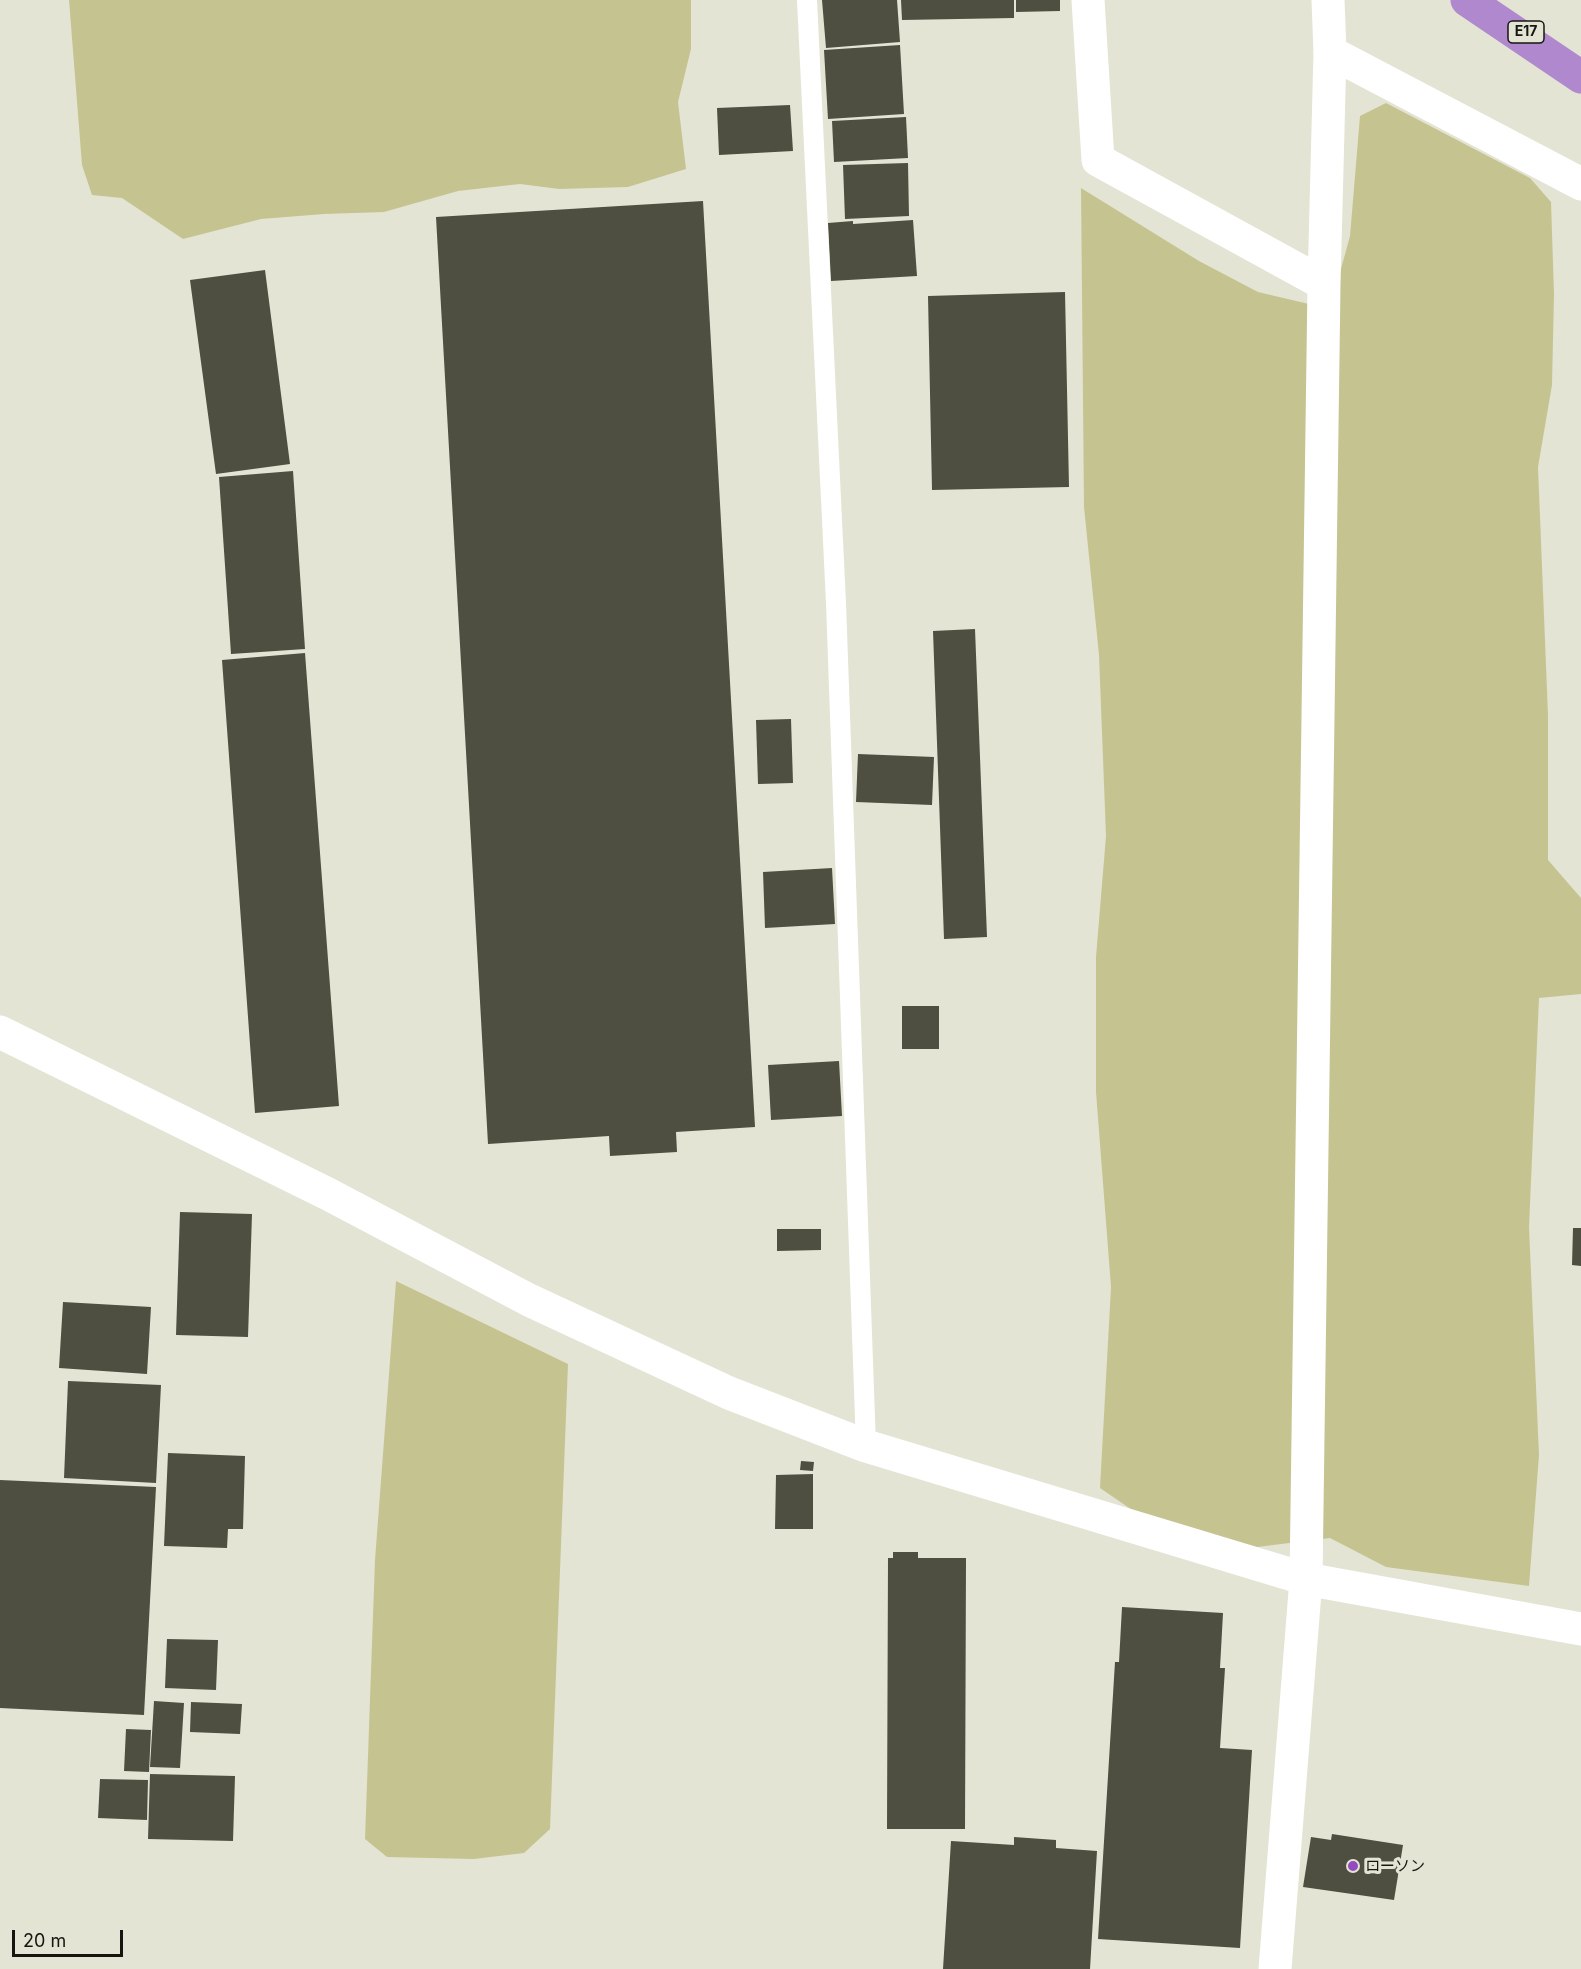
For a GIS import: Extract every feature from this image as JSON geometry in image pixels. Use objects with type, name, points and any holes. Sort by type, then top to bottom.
[{"type":"highway","name":"E17","points":[[1468,0],[1581,63]]},
{"type":"highway","points":[[1468,0],[1581,77]]},
{"type":"street","points":[[1088,0],[1098,160],[1324,284]]},
{"type":"street","points":[[1275,1969],[1306,1579],[1324,284],[1330,52],[1328,0]]},
{"type":"street","points":[[1330,52],[1581,184]]},
{"type":"street","points":[[0,1032],[328,1194],[529,1300],[729,1393],[866,1446],[1306,1579],[1581,1629]]},
{"type":"lane","points":[[807,0],[835,591],[866,1446]]},
{"type":"shaded area","points":[[69,0],[691,0],[691,49],[678,102],[686,169],[628,187],[559,189],[520,184],[458,191],[384,212],[261,219],[183,239],[122,198],[92,195],[82,165]]},
{"type":"shaded area","points":[[1386,103],[1530,178],[1551,202],[1554,294],[1552,385],[1538,467],[1548,715],[1548,860],[1581,898],[1581,994],[1539,998],[1529,1227],[1539,1455],[1529,1586],[1386,1567],[1330,1538],[1241,1549],[1141,1516],[1100,1488],[1111,1287],[1096,1092],[1096,957],[1106,836],[1099,655],[1084,507],[1081,188],[1199,261],[1258,292],[1330,309],[1350,236],[1360,116]]},
{"type":"shaded area","points":[[396,1281],[568,1364],[550,1829],[524,1853],[474,1859],[387,1857],[365,1839],[375,1560]]},
{"type":"building","points":[[822,0],[897,0],[900,42],[826,48]]},
{"type":"building","points":[[901,0],[1014,0],[1014,18],[902,20]]},
{"type":"building","points":[[1016,0],[1060,0],[1060,11],[1016,12]]},
{"type":"building","points":[[900,45],[904,114],[828,119],[824,50]]},
{"type":"building","points":[[790,105],[793,151],[719,155],[717,108]]},
{"type":"building","points":[[906,117],[908,158],[834,162],[832,121]]},
{"type":"building","points":[[908,163],[909,216],[845,219],[843,165]]},
{"type":"building","points":[[703,201],[755,1127],[676,1132],[677,1152],[610,1156],[609,1136],[488,1144],[436,217]]},
{"type":"building","points":[[913,220],[917,276],[831,281],[828,223],[853,221],[853,224]]},
{"type":"building","points":[[265,270],[290,464],[216,474],[190,280]]},
{"type":"building","points":[[1065,292],[1069,487],[932,490],[928,296]]},
{"type":"building","points":[[293,471],[305,649],[231,654],[219,477]]},
{"type":"building","points":[[975,629],[987,937],[944,939],[933,631]]},
{"type":"building","points":[[305,653],[339,1106],[255,1113],[222,660]]},
{"type":"building","points":[[791,719],[793,783],[758,784],[756,720]]},
{"type":"building","points":[[858,754],[934,757],[932,805],[856,802]]},
{"type":"building","points":[[832,868],[835,924],[765,928],[763,872]]},
{"type":"building","points":[[902,1006],[939,1006],[939,1049],[902,1049]]},
{"type":"building","points":[[839,1061],[842,1116],[771,1120],[768,1065]]},
{"type":"building","points":[[180,1212],[252,1214],[248,1337],[176,1335]]},
{"type":"building","points":[[1573,1228],[1581,1228],[1581,1266],[1572,1265]]},
{"type":"building","points":[[777,1229],[821,1229],[821,1250],[777,1251]]},
{"type":"building","points":[[63,1302],[151,1307],[147,1374],[59,1368]]},
{"type":"building","points":[[68,1381],[161,1385],[156,1483],[64,1478]]},
{"type":"building","points":[[168,1453],[245,1456],[243,1529],[228,1529],[227,1548],[164,1546]]},
{"type":"building","points":[[801,1461],[814,1462],[813,1471],[800,1470]]},
{"type":"building","points":[[813,1474],[813,1529],[775,1529],[776,1475]]},
{"type":"building","points":[[0,1480],[156,1487],[144,1715],[0,1708]]},
{"type":"building","points":[[893,1552],[918,1552],[918,1558],[966,1558],[965,1829],[887,1829],[888,1558],[893,1558]]},
{"type":"building","points":[[1122,1607],[1223,1613],[1220,1668],[1225,1668],[1220,1748],[1252,1750],[1240,1948],[1098,1939],[1115,1662],[1119,1662]]},
{"type":"building","points":[[167,1639],[218,1640],[216,1690],[165,1688]]},
{"type":"building","points":[[154,1701],[184,1703],[180,1768],[150,1767]]},
{"type":"building","points":[[191,1702],[242,1704],[240,1734],[190,1732]]},
{"type":"building","points":[[126,1729],[151,1730],[149,1772],[124,1771]]},
{"type":"building","points":[[150,1774],[235,1776],[233,1841],[148,1839]]},
{"type":"building","points":[[100,1779],[148,1780],[147,1820],[98,1818]]},
{"type":"building","name":"ローソン","points":[[1332,1834],[1403,1845],[1394,1900],[1303,1887],[1311,1837],[1331,1840]]},
{"type":"building","points":[[1014,1837],[1056,1840],[1056,1848],[1097,1851],[1090,1969],[943,1969],[951,1841],[1014,1845]]},
{"type":"place","name":"ローソン","points":[[1353,1866]]}]
